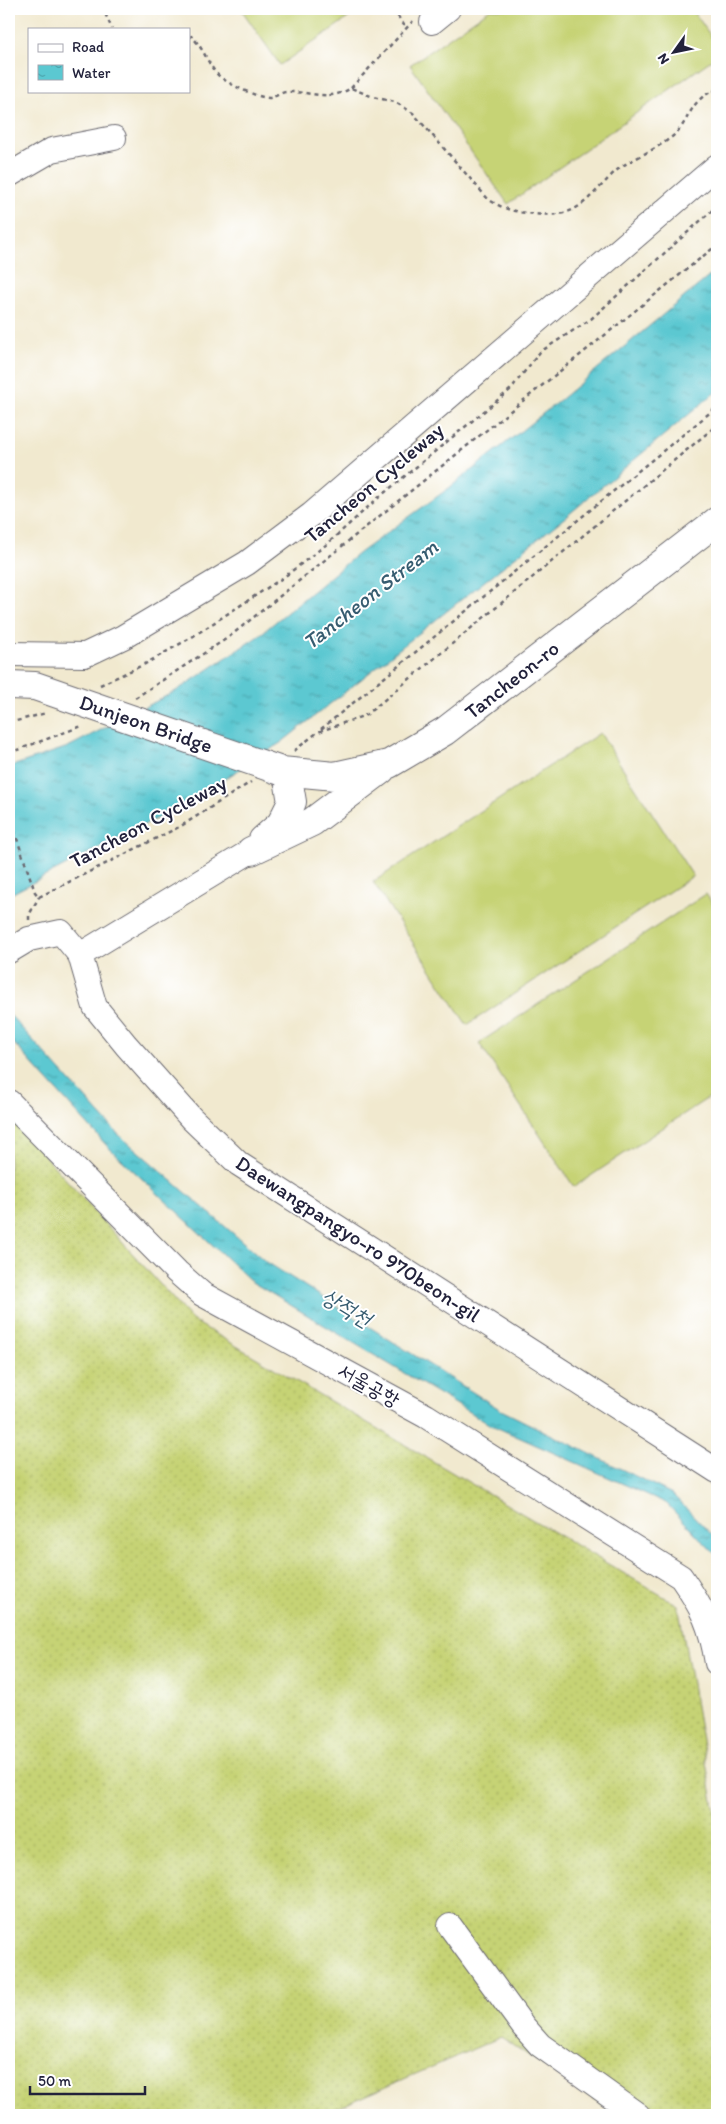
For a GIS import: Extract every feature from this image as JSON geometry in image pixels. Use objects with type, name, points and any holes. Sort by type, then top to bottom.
[{"type":"main road","name":"Tancheon-ro","points":[[286,766],[335,776],[389,764],[445,731],[717,521]]},
{"type":"main road","name":"Dunjeon Bridge","points":[[9,684],[35,686],[286,766]]},
{"type":"main road","points":[[251,851],[312,822],[389,764]]},
{"type":"main road","points":[[251,851],[281,824],[292,802],[286,766]]},
{"type":"street","points":[[9,175],[52,150],[114,138]]},
{"type":"street","points":[[9,654],[85,655],[123,637],[247,563],[311,515],[717,166]]},
{"type":"street","points":[[10,951],[29,939],[61,932],[80,955],[251,851]]},
{"type":"street","name":"Daewangpangyo-ro 970beon-gil","points":[[80,955],[95,1008],[126,1046],[191,1118],[239,1164],[717,1471]]},
{"type":"street","name":"서울공항","points":[[9,1102],[177,1272],[202,1294],[426,1416],[682,1577],[703,1609],[714,1643],[717,1663]]},
{"type":"street","points":[[450,1926],[523,2026],[540,2045],[638,2115]]},
{"type":"path","points":[[99,9],[105,13],[112,28]]},
{"type":"path","points":[[393,9],[406,28]]},
{"type":"path","points":[[190,36],[199,44],[217,75],[259,97],[272,98],[286,92],[318,96],[336,95],[351,88],[406,28],[433,16]]},
{"type":"path","points":[[351,88],[373,97],[395,102],[413,113],[468,178],[488,199],[502,209],[555,216],[568,214],[597,190],[620,167],[635,161],[674,135],[684,123],[688,112],[701,98],[717,90]]},
{"type":"path","name":"Tancheon Cycleway","points":[[94,688],[145,664],[192,637],[291,572],[510,390],[540,352],[591,319],[717,206]]},
{"type":"path","points":[[132,700],[229,637],[717,245]]},
{"type":"path","points":[[286,766],[318,732],[717,407]]},
{"type":"path","points":[[318,732],[366,715],[717,425]]},
{"type":"path","points":[[9,723],[54,709]]},
{"type":"path","points":[[9,753],[90,722]]},
{"type":"path","name":"Tancheon Cycleway","points":[[9,815],[35,892],[39,897],[181,826],[253,781]]},
{"type":"green space","points":[[241,9],[361,9],[280,65]]},
{"type":"green space","points":[[490,9],[692,9],[717,45],[717,56],[508,204],[410,65]]},
{"type":"green space","points":[[600,733],[693,876],[467,1025],[373,882]]},
{"type":"green space","points":[[706,894],[717,910],[717,1092],[574,1187],[479,1043]]},
{"type":"green space","points":[[9,1116],[192,1320],[678,1605],[717,1824],[717,2115],[618,2115],[501,2037],[321,2115],[9,2115]]},
{"type":"water","name":"Tancheon Stream","points":[[717,270],[717,391],[568,515],[282,742],[192,800],[9,895],[9,767],[68,747],[176,691],[257,637],[359,553],[449,488],[555,404]]},
{"type":"water","points":[[9,1014],[118,1134],[265,1261],[501,1410],[672,1494],[717,1540],[717,1556],[666,1503],[489,1424],[252,1282],[107,1146],[9,1038]]},
{"type":"water label","name":"상적천","points":[[347,1307]]}]
